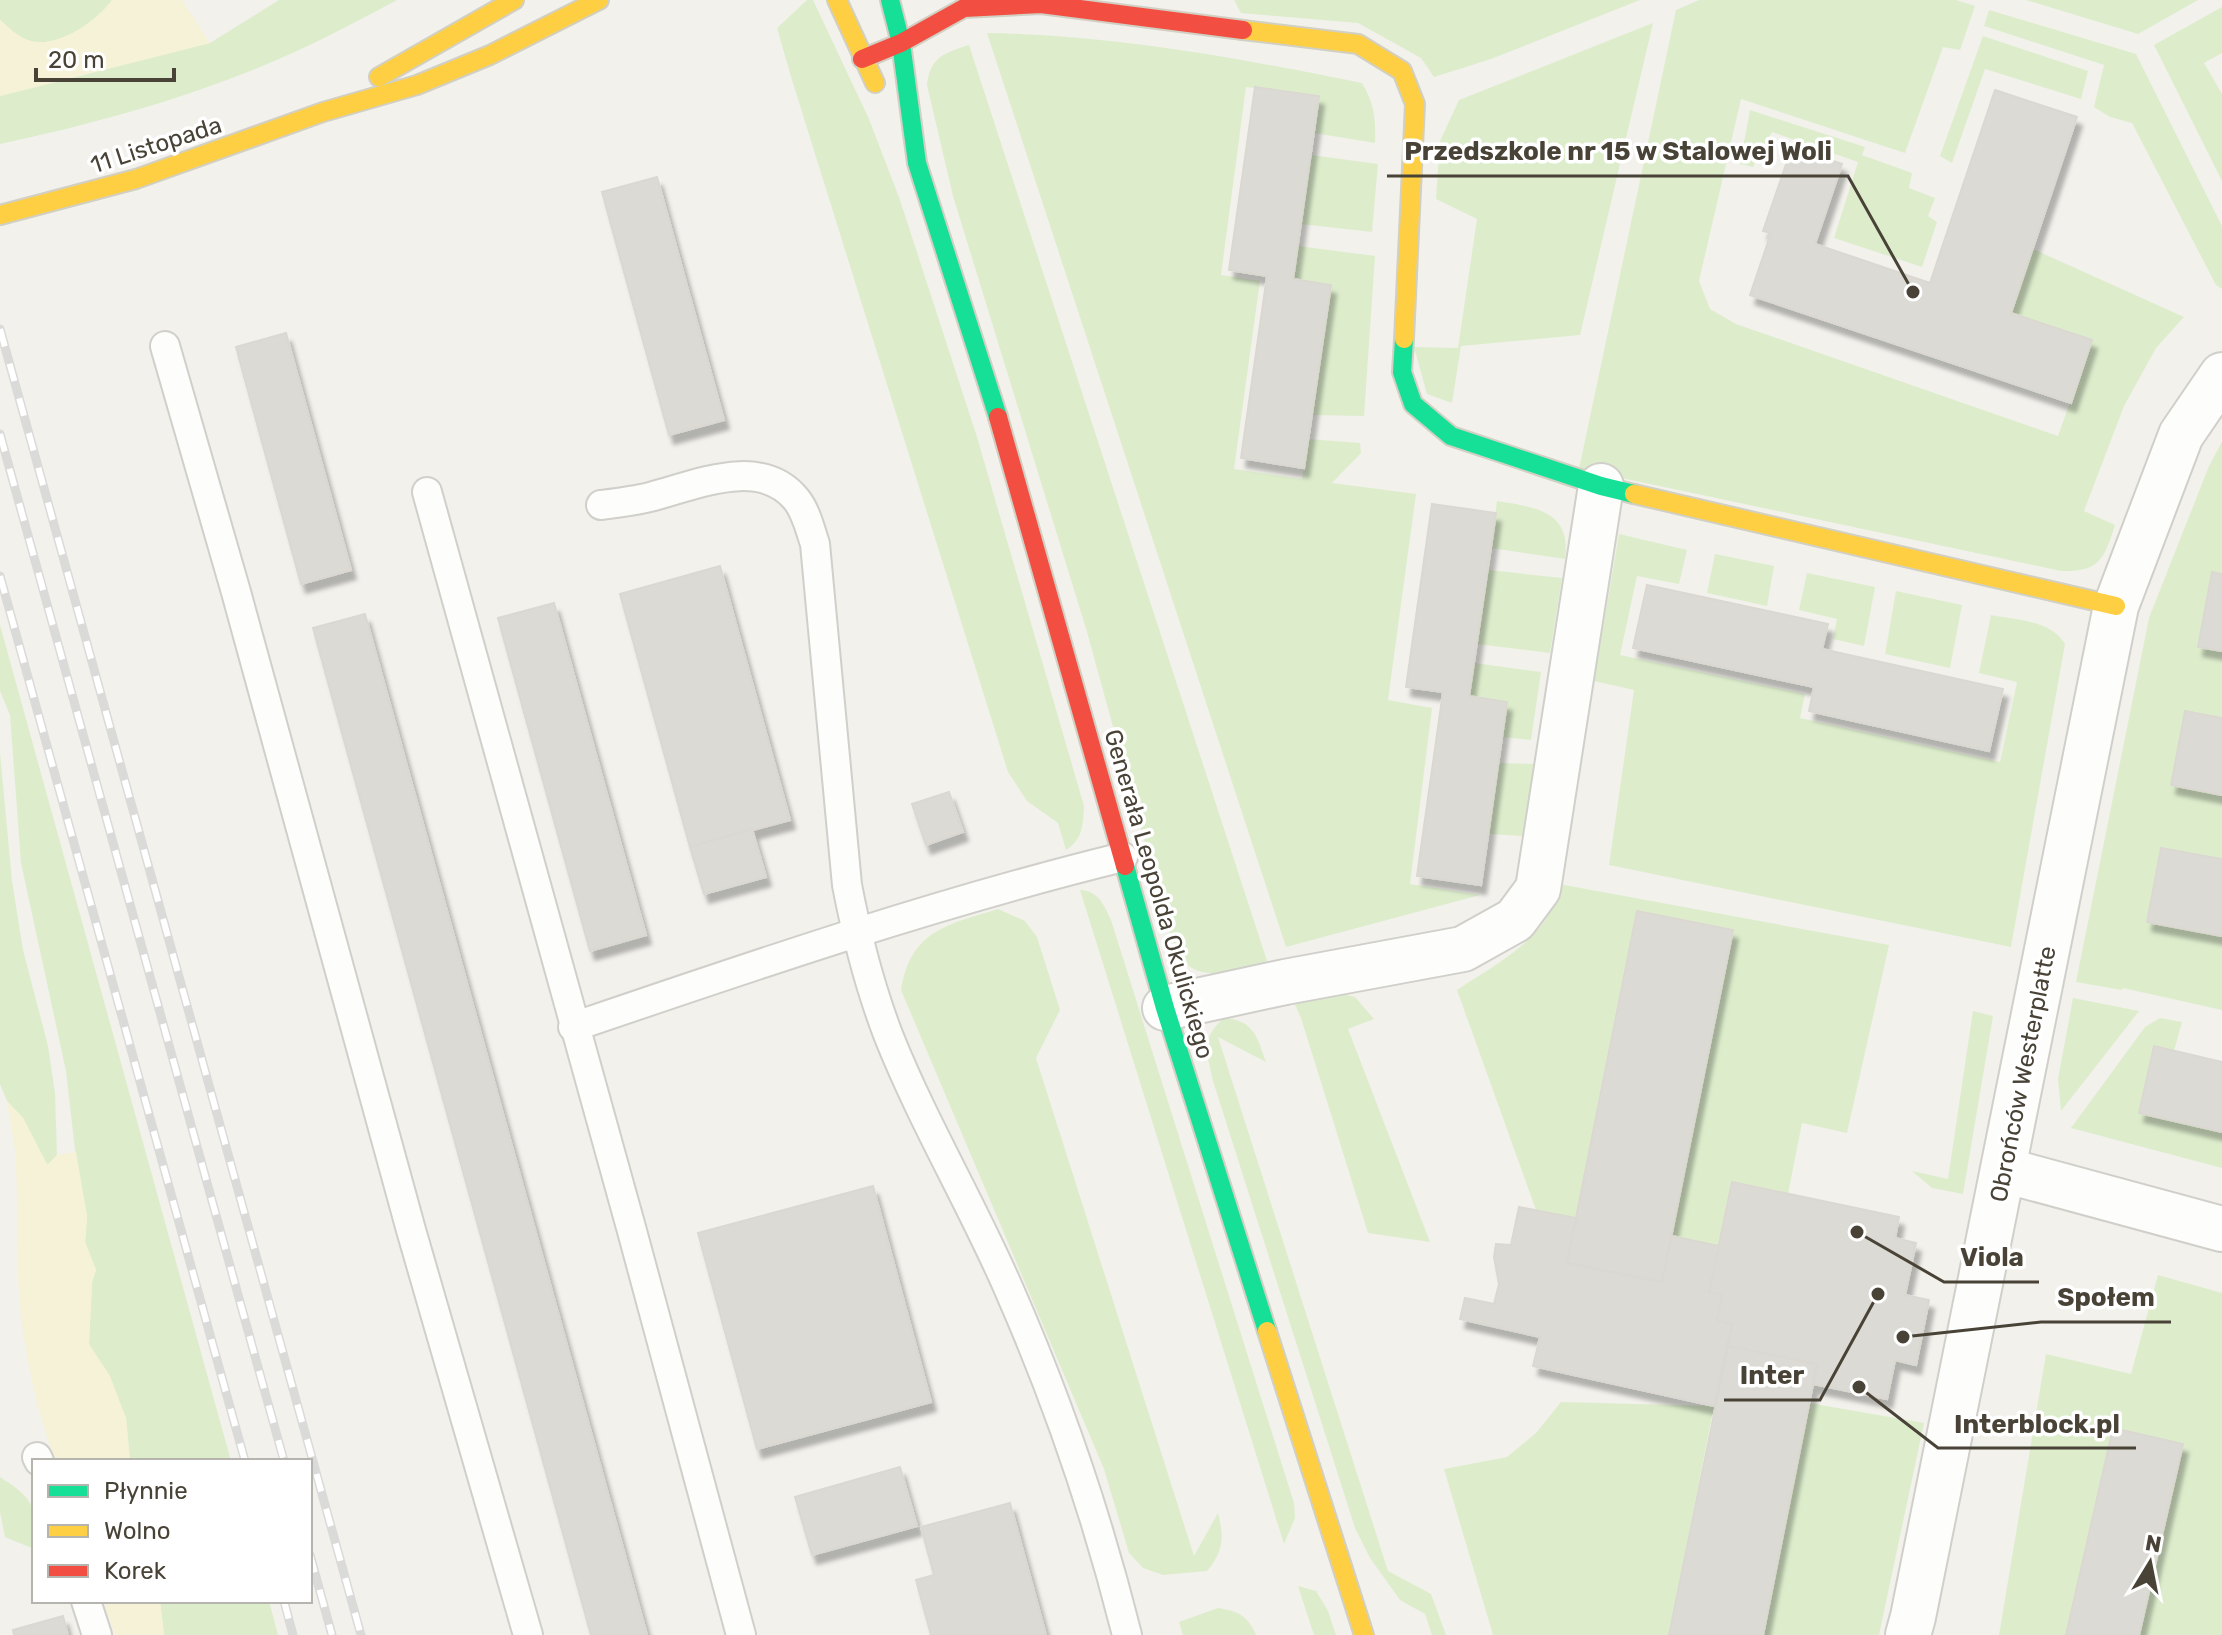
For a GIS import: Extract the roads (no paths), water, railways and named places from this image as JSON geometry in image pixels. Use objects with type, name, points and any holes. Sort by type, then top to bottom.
[{"type":"street","name":"11 Listopada","points":[[323,112],[408,59],[514,0]]},
{"type":"street","name":"11 Listopada","points":[[0,215],[136,179],[323,112],[417,85],[490,55],[599,0]]},
{"type":"street","name":"Generała Leopolda Okulickiego","points":[[837,0],[862,59],[917,163],[999,420],[1165,1008],[1364,1635]]},
{"type":"street","name":"Generała Leopolda Okulickiego","points":[[890,0],[901,43],[917,163]]},
{"type":"street","points":[[862,59],[901,43],[964,8],[1041,2],[1358,44],[1402,71],[1415,104],[1402,372],[1413,404],[1451,436],[1601,486],[2116,606]]},
{"type":"street","name":"Obrońców Westerplatte","points":[[1908,1635],[2116,606],[2181,435],[2222,375]]},
{"type":"street","points":[[1165,1008],[1463,949],[1515,920],[1538,889],[1601,486]]},
{"type":"street","points":[[2004,1170],[2222,1229]]},
{"type":"lane","points":[[165,346],[528,1635]]},
{"type":"lane","points":[[601,505],[646,499],[713,480],[744,476],[775,482],[798,501],[815,544],[846,870],[856,931],[873,992],[890,1039],[1006,1282],[1047,1379],[1077,1462],[1127,1635]]},
{"type":"lane","points":[[427,492],[741,1635]]},
{"type":"lane","points":[[573,1027],[856,931],[1036,878],[1123,857]]},
{"type":"lane","points":[[87,1603],[97,1635]]},
{"type":"railway","points":[[0,329],[361,1635]]},
{"type":"railway","points":[[0,434],[283,1459]]},
{"type":"railway","points":[[0,576],[244,1459]]},
{"type":"railway","points":[[312,1562],[332,1635]]},
{"type":"railway","points":[[285,1603],[293,1635]]},
{"type":"place","name":"Przedszkole nr 15 w Stalowej Woli","points":[[1913,292]]},
{"type":"place","name":"Viola","points":[[1857,1232]]},
{"type":"place","name":"Inter","points":[[1878,1294]]},
{"type":"place","name":"Społem","points":[[1903,1337]]},
{"type":"place","name":"Interblock.pl","points":[[1859,1387]]}]
